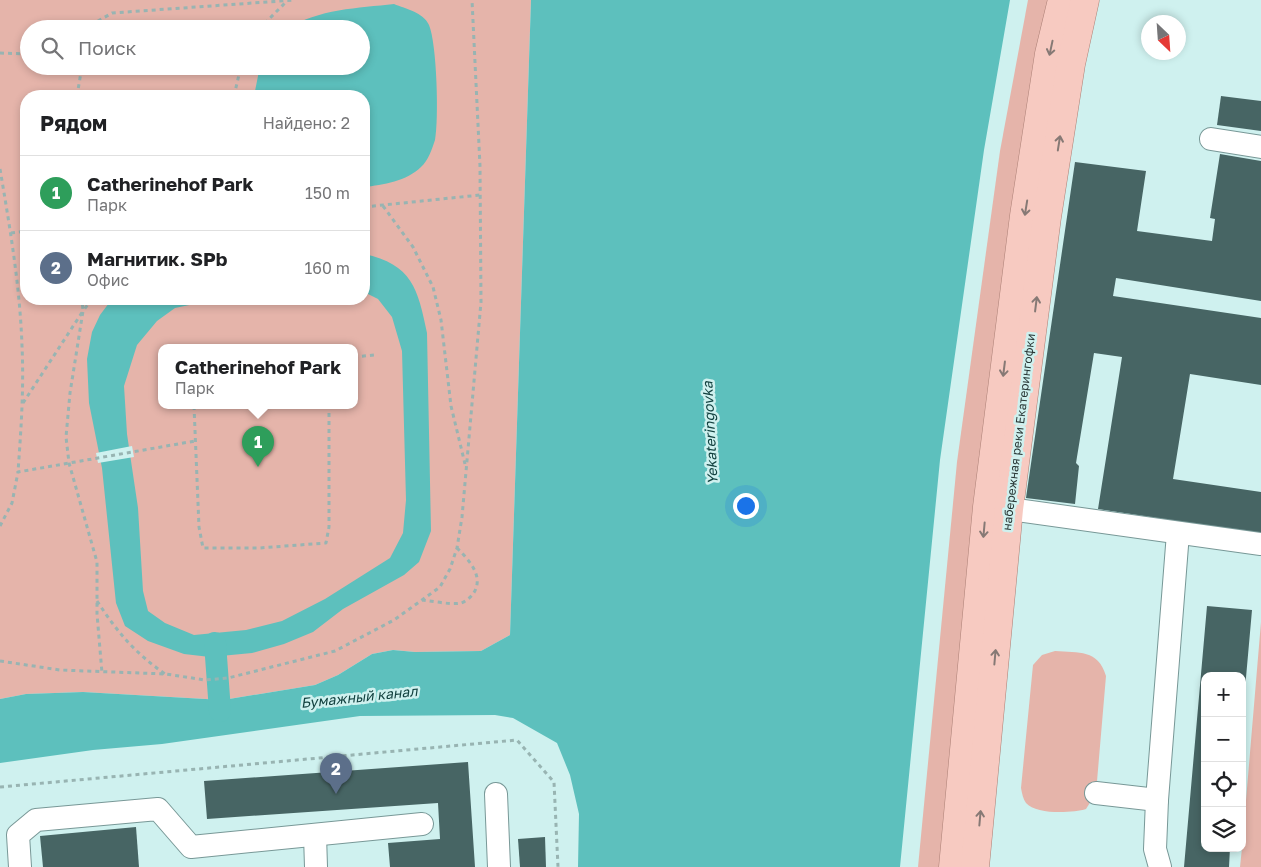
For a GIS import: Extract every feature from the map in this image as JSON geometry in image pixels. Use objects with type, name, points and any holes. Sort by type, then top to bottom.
[{"type":"main road","name":"набережная реки Екатерингофки","points":[[953,867],[986,507],[1024,216],[1050,54],[1062,0]]},
{"type":"main road","name":"набережная реки Екатерингофки","points":[[975,867],[1009,509],[1047,217],[1071,64],[1085,0]]},
{"type":"lane","points":[[1211,139],[1261,147]]},
{"type":"lane","points":[[1009,509],[1261,544]]},
{"type":"lane","points":[[1160,867],[1155,849],[1157,800],[1178,532]]},
{"type":"lane","points":[[1096,793],[1157,800]]},
{"type":"lane","points":[[496,794],[499,867]]},
{"type":"lane","points":[[20,867],[9,835],[36,820],[158,809],[191,847],[422,824]]},
{"type":"lane","points":[[315,835],[316,867]]},
{"type":"path","points":[[100,20],[112,13],[295,0]]},
{"type":"path","points":[[0,661],[102,672],[166,674],[205,680],[228,678],[335,651],[394,620],[440,587],[450,569],[457,548],[462,517],[465,467],[473,405],[480,302],[477,66],[472,0]]},
{"type":"path","points":[[268,20],[287,1]]},
{"type":"path","points":[[0,52],[20,53]]},
{"type":"path","points":[[78,90],[80,75]]},
{"type":"path","points":[[235,90],[239,75]]},
{"type":"path","points":[[0,169],[11,233],[22,346],[23,403],[18,472],[12,504],[0,526]]},
{"type":"path","points":[[370,207],[480,195]]},
{"type":"path","points":[[383,206],[413,247],[433,287],[443,328],[451,406],[465,467]]},
{"type":"path","points":[[11,233],[20,232]]},
{"type":"path","points":[[82,305],[66,437],[69,463],[96,562],[102,672]]},
{"type":"path","points":[[23,403],[88,305]]},
{"type":"path","points":[[358,357],[375,355]]},
{"type":"path","points":[[194,409],[199,527],[203,548],[259,548],[326,543],[329,527],[329,409]]},
{"type":"path","points":[[18,472],[195,441]]},
{"type":"path","points":[[422,600],[462,603],[472,596],[478,586],[476,572],[470,560],[457,548]]},
{"type":"path","points":[[97,600],[122,638],[141,657],[166,674]]},
{"type":"path","points":[[0,787],[517,740],[554,782],[558,867]]},
{"type":"shaded area","points":[[0,0],[531,0],[510,635],[481,651],[415,652],[393,650],[372,654],[338,675],[315,685],[223,700],[83,692],[26,694],[0,699]]},
{"type":"shaded area","points":[[1028,0],[1049,0],[940,867],[918,867],[957,462],[1000,151]]},
{"type":"shaded area","points":[[1261,622],[1261,867],[1240,867],[1242,852],[1246,852],[1246,800]]},
{"type":"shaded area","points":[[1055,651],[1080,653],[1093,657],[1098,661],[1106,676],[1096,793],[1086,809],[1055,812],[1038,810],[1026,803],[1021,788],[1033,665],[1042,655]]},
{"type":"water","points":[[531,0],[1010,0],[984,150],[940,460],[900,867],[578,867],[579,814],[570,775],[557,743],[513,718],[495,715],[360,716],[162,744],[93,750],[0,763],[0,699],[26,694],[83,692],[223,700],[315,685],[338,675],[372,654],[393,650],[415,652],[481,651],[510,635]]},
{"type":"water","points":[[394,4],[409,9],[423,17],[429,25],[434,48],[437,116],[435,140],[430,155],[421,167],[409,176],[394,182],[370,186],[370,90],[255,90],[258,75],[370,75],[370,20],[304,20],[325,13]]},
{"type":"water","points":[[370,256],[393,264],[410,281],[416,291],[427,333],[431,531],[419,562],[404,575],[343,609],[313,632],[284,644],[252,653],[210,657],[184,654],[148,641],[125,626],[116,603],[102,468],[89,403],[87,359],[92,332],[100,315],[108,305],[189,305],[175,308],[157,321],[137,345],[124,386],[127,434],[138,508],[143,591],[148,611],[165,623],[194,635],[246,630],[282,621],[325,599],[390,558],[403,533],[406,500],[402,351],[392,317],[378,299],[370,295]]},
{"type":"pier","points":[[132,446],[134,457],[98,463],[96,453]]},
{"type":"building","points":[[1221,96],[1261,101],[1261,131],[1217,125]]},
{"type":"building","points":[[1220,154],[1261,161],[1261,301],[1116,278],[1113,296],[1261,318],[1261,385],[1190,374],[1173,479],[1261,492],[1261,534],[1098,509],[1122,357],[1094,353],[1076,463],[1079,466],[1075,504],[1026,498],[1075,162],[1146,171],[1137,231],[1212,241],[1215,219],[1210,218]]},
{"type":"building","points":[[1207,606],[1252,610],[1246,678],[1246,672],[1201,672]]},
{"type":"building","points":[[1201,674],[1201,852],[1230,852],[1229,867],[1184,867]]},
{"type":"building","points":[[468,762],[475,867],[390,867],[388,843],[440,839],[438,803],[207,819],[204,781]]},
{"type":"building","points":[[136,827],[139,867],[43,867],[40,836]]},
{"type":"building","points":[[545,837],[546,867],[520,867],[518,839]]},
{"type":"waterway","points":[[215,643],[220,711]]},
{"type":"place","name":"Catherinehof Park","points":[[258,467]]},
{"type":"place","name":"Магнитик. SPb","points":[[336,794]]},
{"type":"water label","name":"Yekateringovka","points":[[710,433]]},
{"type":"water label","name":"Бумажный канал","points":[[359,697]]}]
